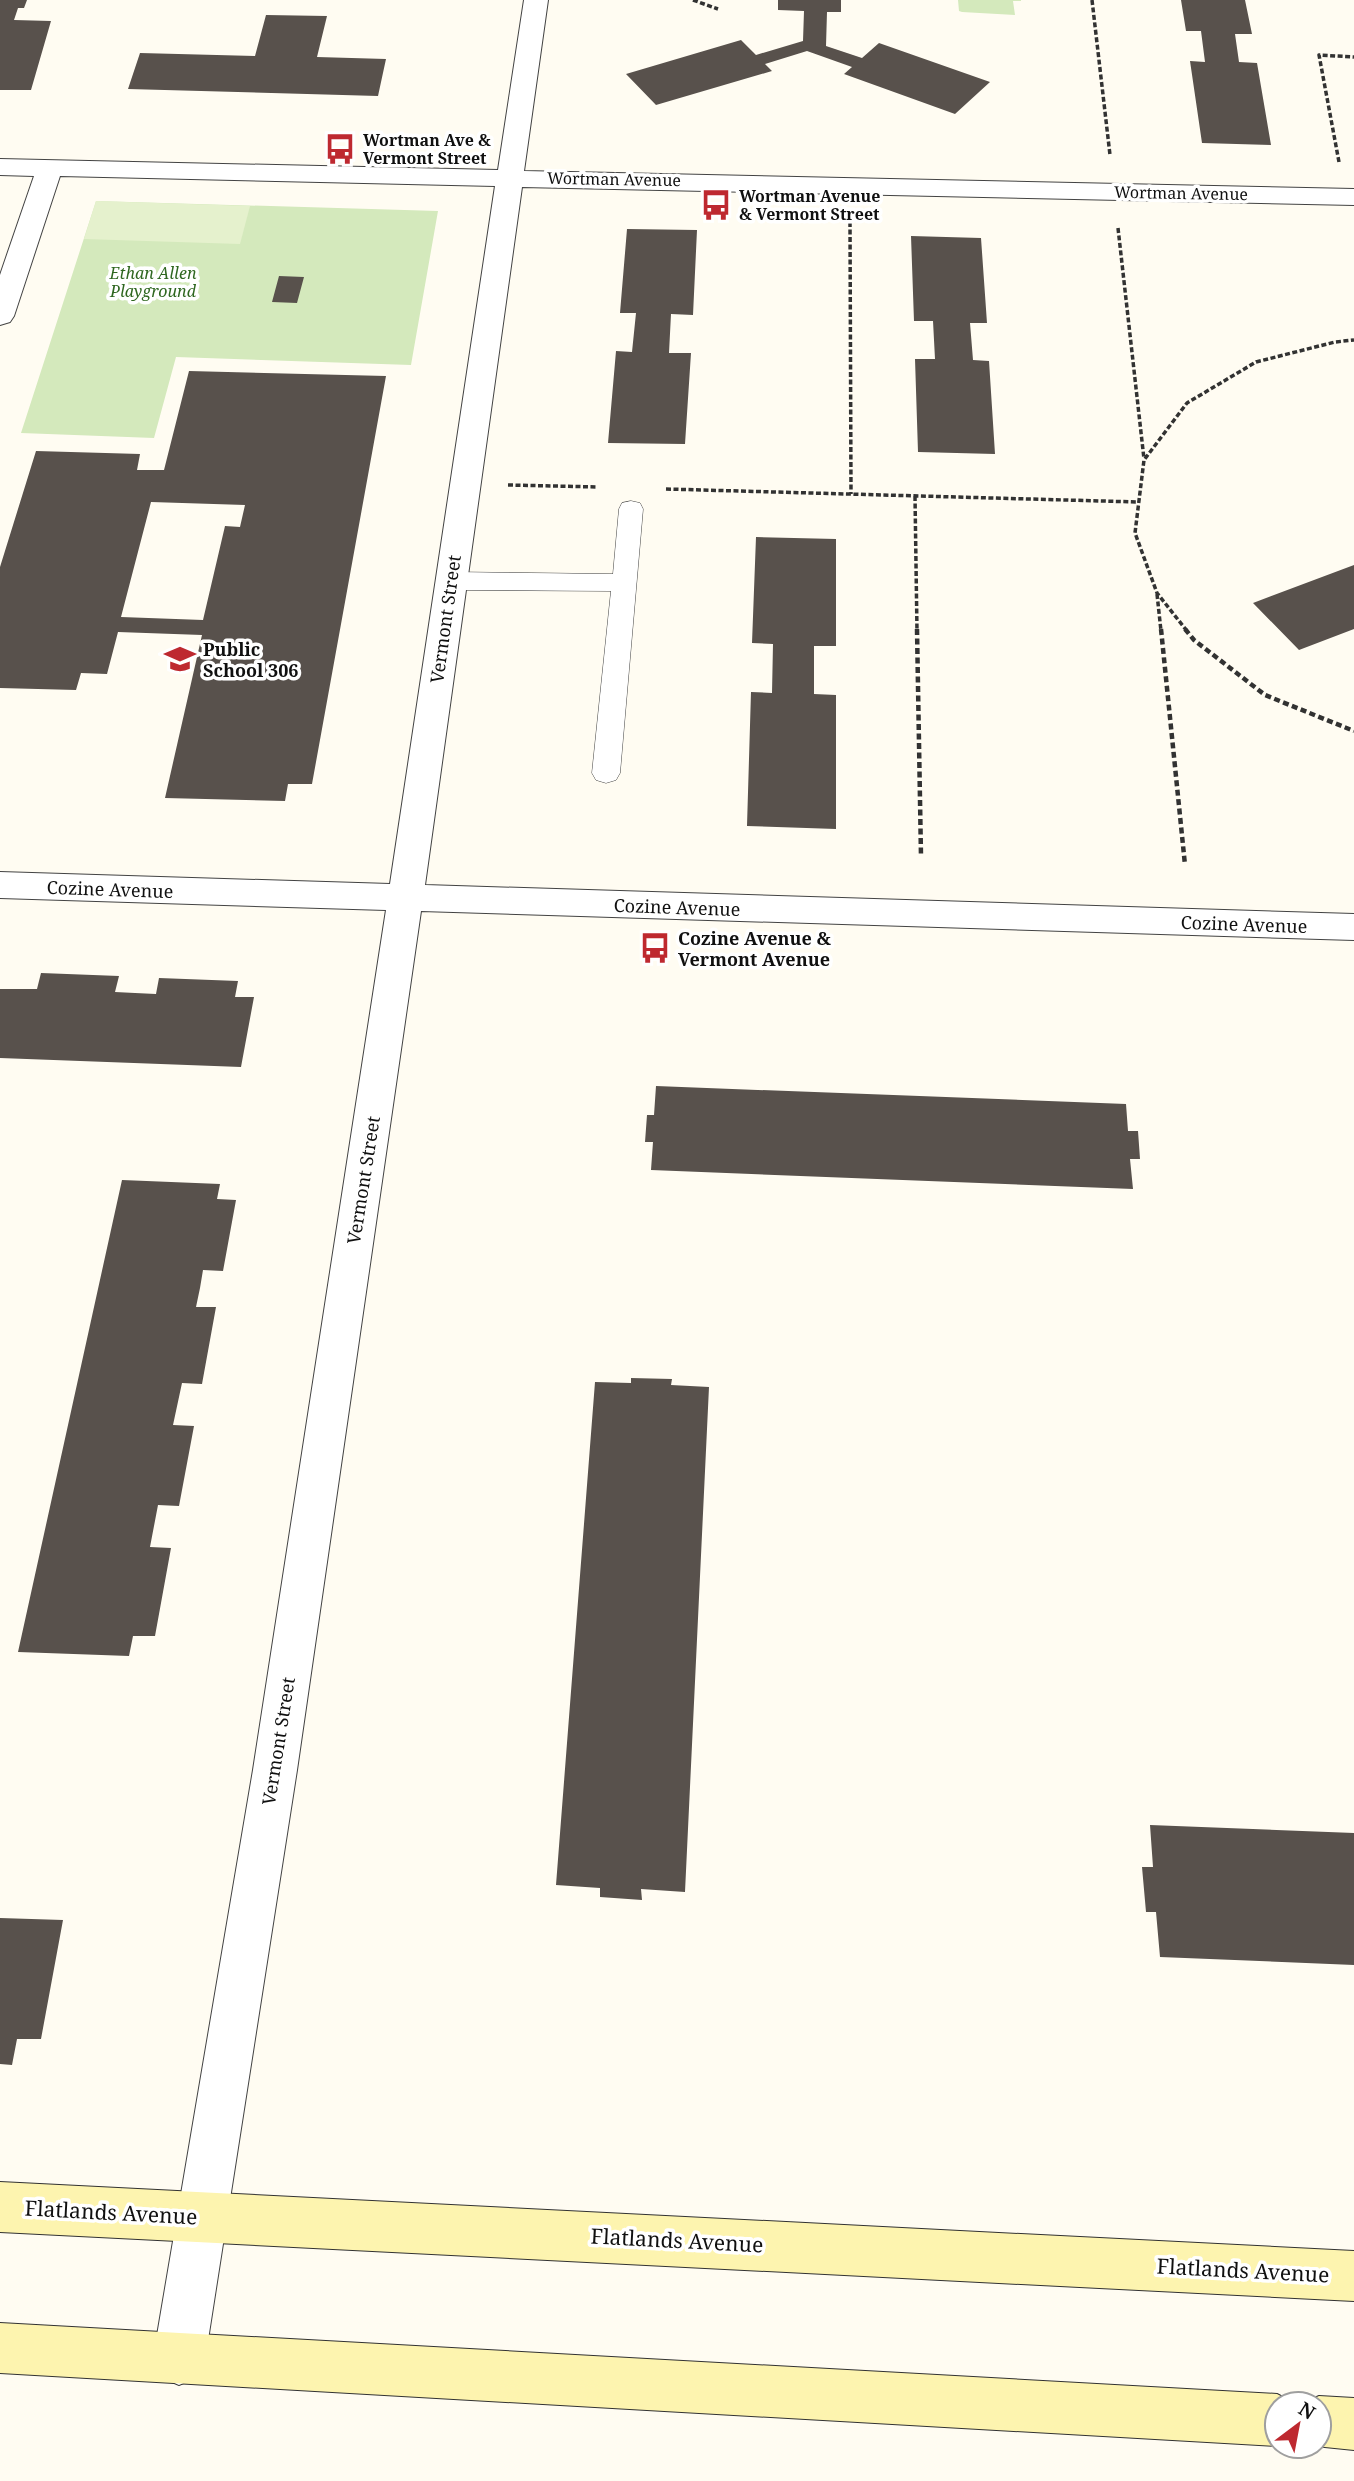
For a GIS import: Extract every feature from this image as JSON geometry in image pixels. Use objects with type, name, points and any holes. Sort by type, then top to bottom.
[{"type":"main road","name":"Flatlands Avenue","points":[[0,2207],[1354,2276]]},
{"type":"main road","points":[[0,2348],[1263,2419]]},
{"type":"main road","points":[[1333,2423],[1354,2424]]},
{"type":"street","name":"Vermont Street","points":[[179,2359],[231,2053],[405,899],[536,0]]},
{"type":"street","name":"Wortman Avenue","points":[[0,167],[1354,197]]},
{"type":"street","points":[[0,316],[50,168]]},
{"type":"street","name":"Cozine Avenue","points":[[0,885],[1354,927]]},
{"type":"lane","points":[[606,772],[631,509]]},
{"type":"lane","points":[[451,581],[625,583]]},
{"type":"path","points":[[693,0],[718,9]]},
{"type":"path","points":[[1092,0],[1111,163]]},
{"type":"path","points":[[1339,162],[1319,55],[1354,57]]},
{"type":"path","points":[[850,215],[851,494]]},
{"type":"path","points":[[1117,221],[1144,460],[1135,533],[1157,593],[1185,865]]},
{"type":"path","points":[[1144,460],[1187,403],[1256,362],[1335,342],[1354,341]]},
{"type":"path","points":[[466,484],[599,487]]},
{"type":"path","points":[[655,489],[1139,502]]},
{"type":"path","points":[[915,496],[921,856]]},
{"type":"path","points":[[1157,593],[1194,640],[1265,695],[1354,731]]},
{"type":"green space","points":[[958,0],[1021,1],[1013,1],[1015,15],[962,12],[959,11]]},
{"type":"green space","name":"Ethan Allen Playground","points":[[96,201],[438,211],[411,365],[176,357],[154,438],[21,433]]},
{"type":"green space","points":[[96,201],[250,206],[240,244],[84,239]]},
{"type":"building","points":[[0,0],[27,0],[24,8],[18,8],[14,20],[51,21],[31,90],[0,90]]},
{"type":"building","points":[[778,0],[841,0],[841,12],[827,12],[826,46],[862,58],[879,43],[990,82],[955,114],[844,74],[852,67],[807,51],[765,64],[772,71],[656,105],[626,74],[741,40],[756,55],[803,41],[804,11],[778,10]]},
{"type":"building","points":[[1181,0],[1245,0],[1252,34],[1235,34],[1239,62],[1257,63],[1271,145],[1202,143],[1190,61],[1205,62],[1201,31],[1186,31]]},
{"type":"building","points":[[266,15],[327,16],[317,57],[386,59],[378,96],[128,89],[140,53],[255,56]]},
{"type":"building","points":[[627,229],[697,230],[693,315],[671,314],[669,353],[691,353],[685,444],[608,443],[616,351],[632,352],[636,313],[620,313]]},
{"type":"building","points":[[911,236],[981,238],[987,323],[970,323],[973,360],[989,361],[995,454],[918,452],[915,359],[935,359],[933,321],[914,321]]},
{"type":"building","points":[[279,276],[304,277],[297,303],[272,302]]},
{"type":"building","name":"Public School 306","points":[[189,371],[386,376],[312,784],[288,784],[285,801],[165,798],[202,635],[118,632],[107,674],[81,673],[76,690],[0,688],[0,567],[36,451],[140,454],[137,470],[164,470]],"holes":[[[151,502],[245,505],[240,527],[225,526],[203,620],[121,617]]]},
{"type":"building","points":[[756,537],[836,539],[836,646],[814,646],[814,694],[836,695],[836,829],[747,826],[751,692],[772,693],[773,644],[752,643]]},
{"type":"building","points":[[1354,565],[1354,629],[1299,650],[1253,603]]},
{"type":"building","points":[[41,973],[119,976],[115,992],[156,994],[159,978],[238,981],[235,997],[254,997],[241,1067],[0,1058],[0,989],[37,989]]},
{"type":"building","points":[[656,1086],[1126,1104],[1128,1131],[1138,1131],[1140,1159],[1130,1159],[1133,1189],[651,1170],[653,1142],[645,1142],[647,1115],[654,1115]]},
{"type":"building","points":[[122,1180],[220,1184],[217,1199],[236,1200],[223,1271],[203,1270],[196,1307],[216,1307],[202,1384],[182,1383],[173,1425],[194,1426],[179,1506],[158,1505],[150,1547],[171,1548],[155,1636],[133,1636],[129,1656],[18,1652]]},
{"type":"building","points":[[631,1378],[672,1379],[671,1385],[709,1387],[685,1892],[641,1889],[642,1900],[600,1897],[600,1888],[556,1885],[595,1382],[631,1383]]},
{"type":"building","points":[[1150,1825],[1354,1833],[1354,1965],[1160,1957],[1156,1912],[1146,1912],[1142,1867],[1153,1867]]},
{"type":"building","points":[[0,1918],[63,1920],[41,2039],[17,2039],[12,2065],[0,2064]]},
{"type":"place","name":"Wortman Ave & Vermont Street","points":[[340,149]]},
{"type":"place","name":"Wortman Avenue & Vermont Street","points":[[716,205]]},
{"type":"place","name":"Public School 306","points":[[180,659]]},
{"type":"place","name":"Cozine Avenue & Vermont Avenue","points":[[655,948]]}]
